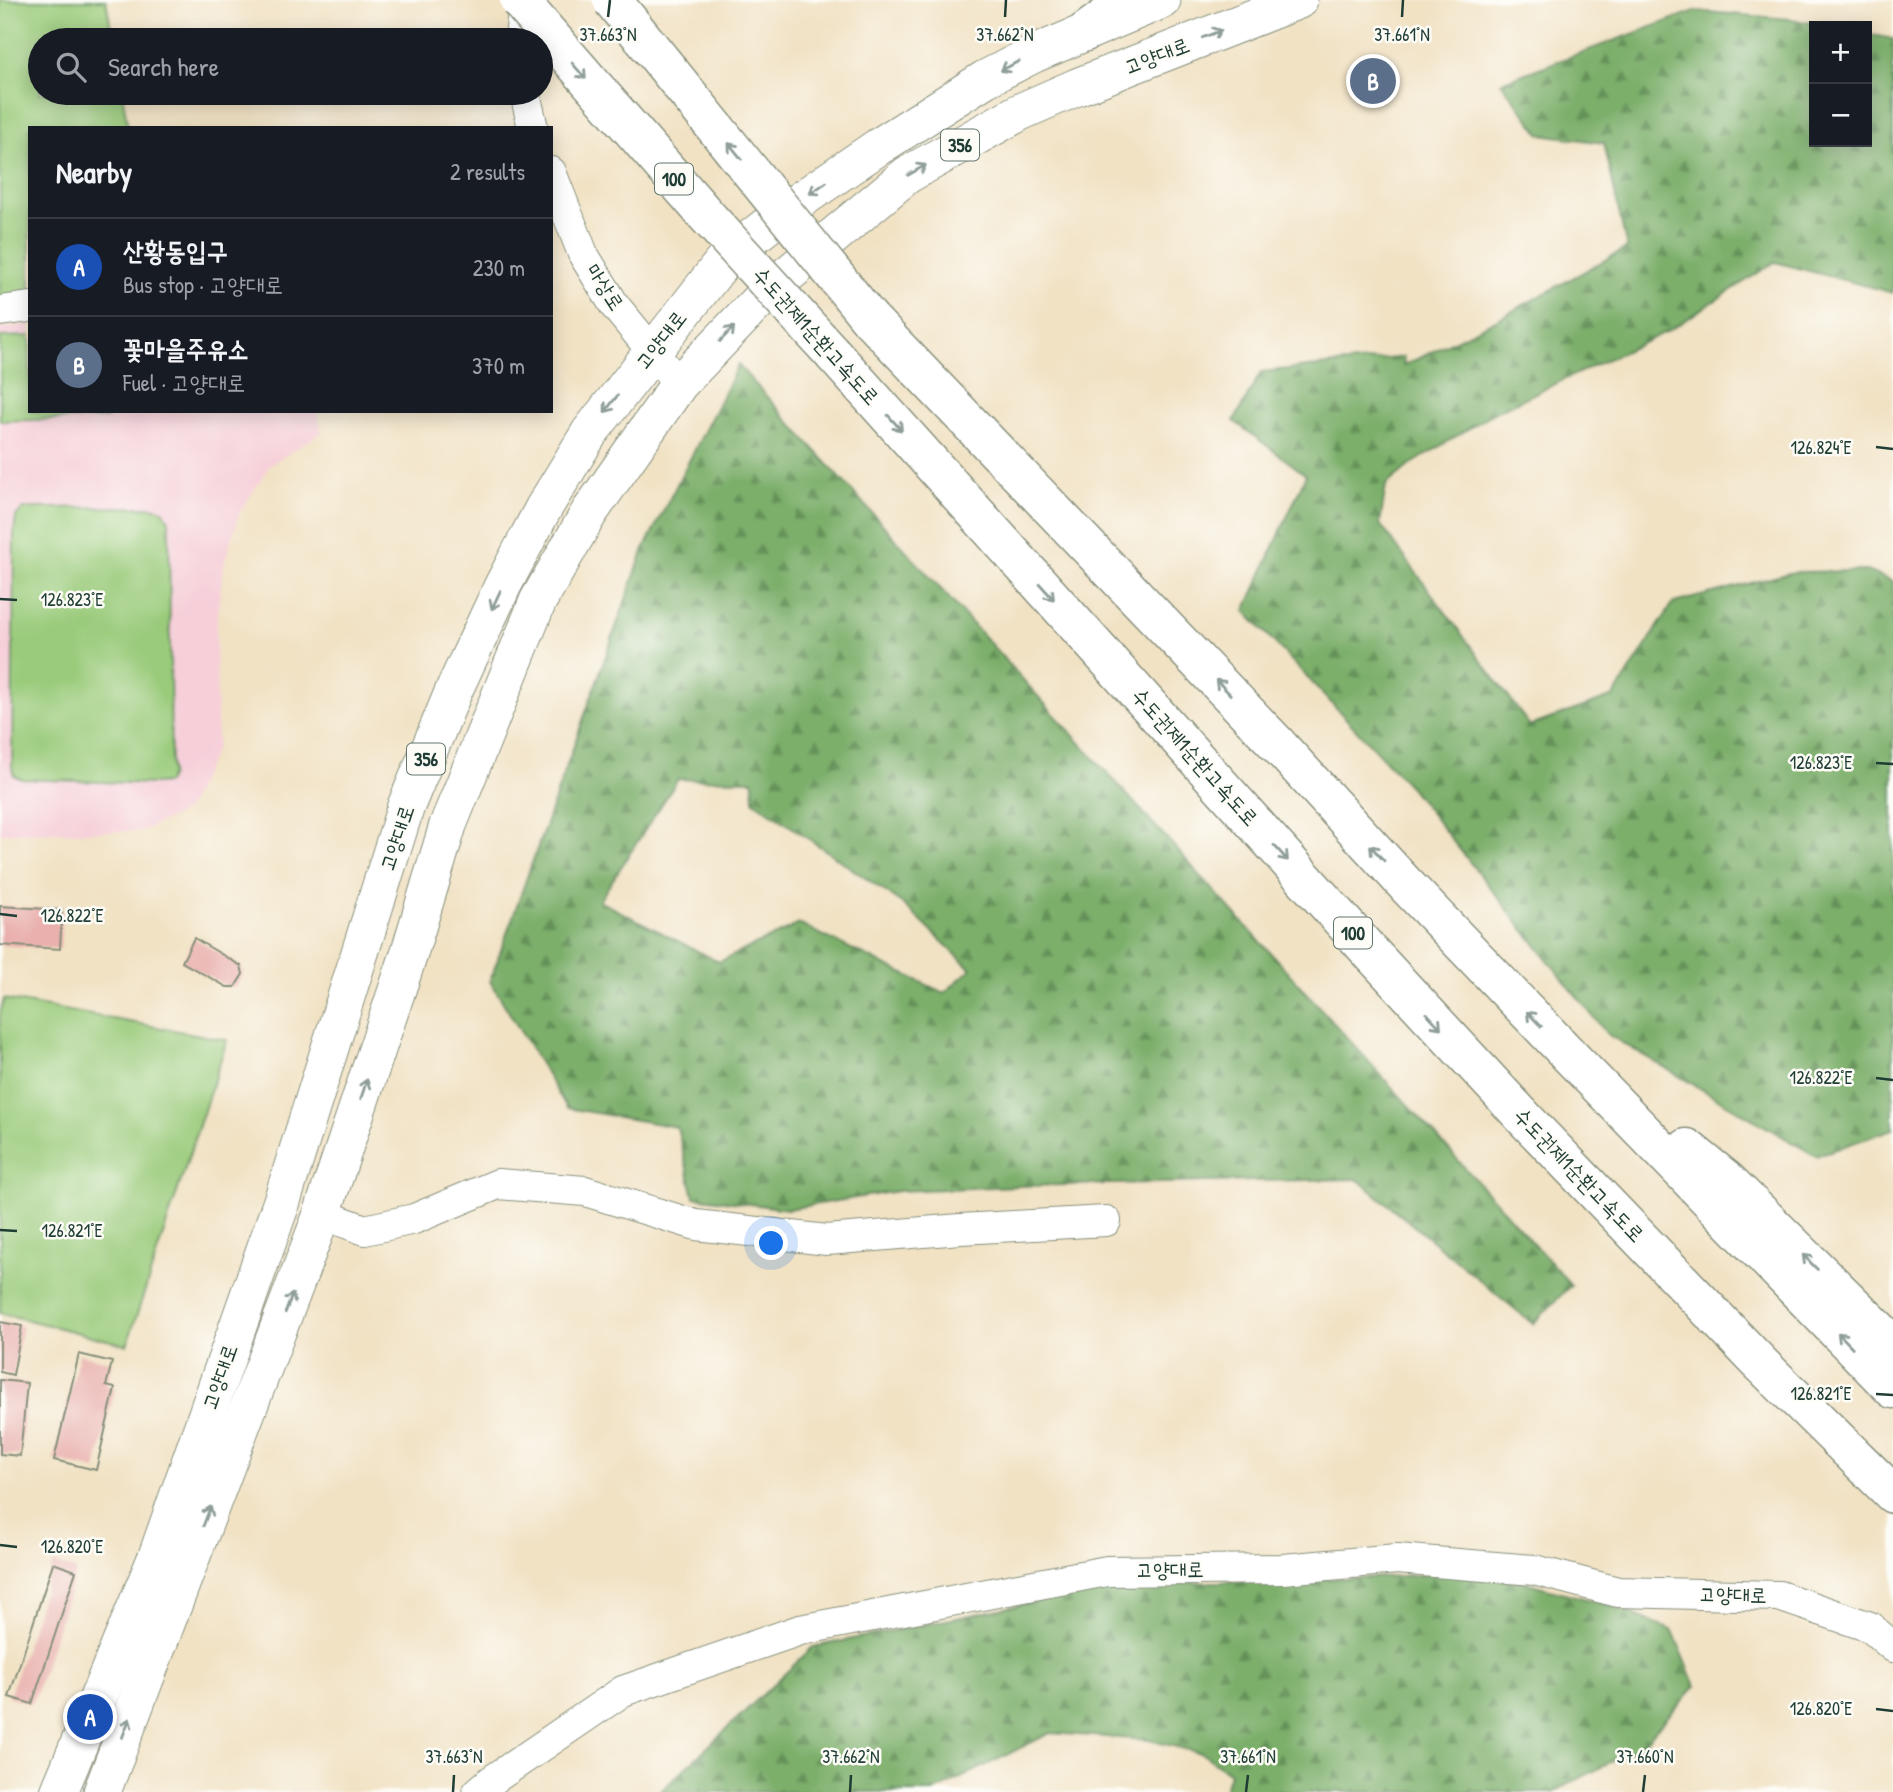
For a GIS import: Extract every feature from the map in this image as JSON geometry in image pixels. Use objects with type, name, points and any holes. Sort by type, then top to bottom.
[{"type":"highway","name":"수도권제1순환고속도로","points":[[519,0],[543,28]]},
{"type":"highway","points":[[612,0],[870,319],[1279,745],[1406,885],[1893,1389]]},
{"type":"highway","points":[[1085,32],[1129,0]]},
{"type":"highway","name":"수도권제1순환고속도로","points":[[553,39],[706,215],[1416,1003],[1749,1352],[1893,1494]]},
{"type":"highway","points":[[1567,1053],[1728,1181],[1893,1344]]},
{"type":"main road","name":"고양대로","points":[[59,1792],[157,1556],[282,1201],[417,780],[492,608],[543,509],[590,432],[726,258],[793,205],[985,79],[1034,54],[1162,0]]},
{"type":"main road","name":"고양대로","points":[[102,1792],[322,1214],[409,954],[448,825],[538,601],[589,513],[680,384],[769,290],[907,175],[1020,112],[1299,0]]},
{"type":"street","points":[[521,28],[523,9],[528,0]]},
{"type":"street","points":[[527,105],[532,126]]},
{"type":"street","name":"마상로","points":[[553,179],[583,254],[615,306],[680,384]]},
{"type":"street","points":[[0,311],[28,307]]},
{"type":"street","points":[[322,1214],[365,1230],[414,1219],[498,1184],[585,1191],[696,1225],[827,1240],[1106,1221]]},
{"type":"street","name":"고양대로","points":[[478,1792],[623,1691],[800,1630],[1107,1571],[1283,1569],[1397,1559],[1534,1570],[1618,1592],[1779,1595],[1870,1627],[1893,1647]]},
{"type":"shaded area","points":[[28,324],[28,413],[317,413],[322,432],[270,465],[239,514],[223,567],[216,627],[217,746],[186,811],[142,831],[0,833],[0,328]]},
{"type":"green space","points":[[0,0],[106,0],[111,28],[28,28],[28,105],[124,105],[128,126],[28,126],[28,294],[0,298]]},
{"type":"green space","points":[[1695,11],[1790,19],[1809,23],[1809,147],[1872,147],[1872,35],[1893,39],[1893,293],[1775,262],[1668,331],[1497,411],[1410,465],[1386,485],[1380,524],[1530,726],[1614,696],[1673,603],[1794,572],[1866,571],[1893,581],[1893,1129],[1816,1156],[1607,1034],[1409,786],[1245,611],[1306,475],[1234,421],[1261,372],[1404,357],[1403,366],[1498,319],[1627,248],[1604,143],[1540,134],[1501,82]]},
{"type":"green space","points":[[28,336],[28,413],[107,413],[107,418],[0,421],[0,337]]},
{"type":"green space","points":[[738,365],[1571,1285],[1533,1324],[1357,1179],[898,1191],[788,1209],[694,1197],[677,1127],[567,1108],[490,981],[644,549]],"holes":[[[678,779],[753,780],[754,801],[903,904],[971,969],[944,993],[799,924],[719,962],[599,901]]]},
{"type":"green space","points":[[152,507],[163,510],[169,521],[171,775],[167,783],[154,784],[21,779],[14,775],[12,768],[16,516],[24,509],[36,508]]},
{"type":"green space","points":[[4,999],[227,1040],[127,1345],[0,1313],[0,1013]]},
{"type":"green space","points":[[1484,1571],[1616,1607],[1673,1631],[1696,1686],[1639,1748],[1553,1792],[1224,1792],[1230,1773],[1201,1753],[1149,1740],[1050,1733],[933,1792],[660,1792],[813,1647],[1118,1585],[1384,1577]]},
{"type":"building","points":[[0,906],[62,910],[60,949],[0,945]]},
{"type":"building","points":[[194,938],[241,966],[243,974],[235,987],[227,987],[182,962]]},
{"type":"building","points":[[0,1322],[22,1326],[13,1375],[0,1372]]},
{"type":"building","points":[[79,1354],[112,1362],[106,1386],[115,1388],[96,1470],[54,1460]]},
{"type":"building","points":[[0,1380],[27,1383],[20,1456],[0,1454]]},
{"type":"building","points":[[53,1563],[76,1571],[32,1704],[9,1697]]},
{"type":"place","name":"꽃마을주유소","points":[[1373,81]]},
{"type":"place","name":"산황동입구","points":[[90,1717]]}]
